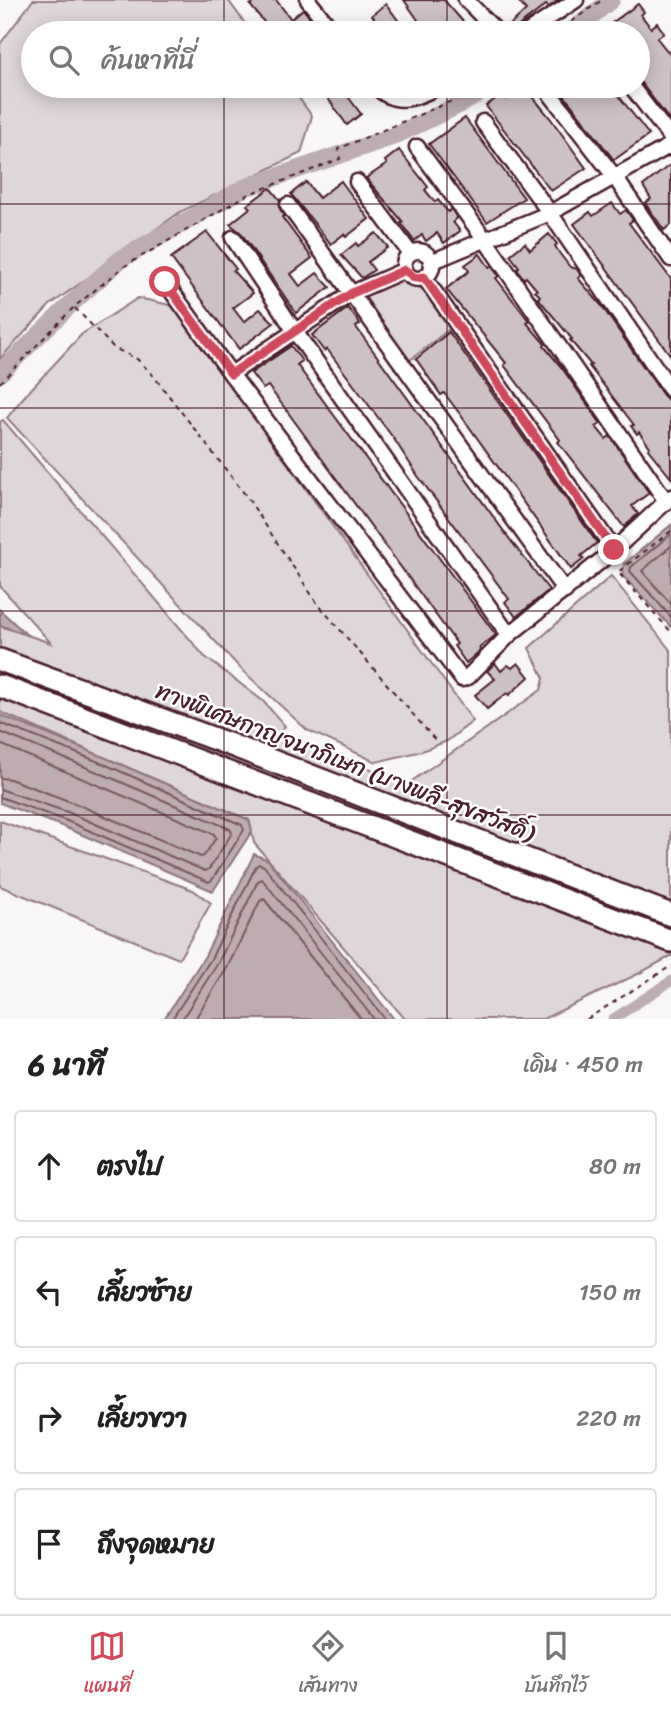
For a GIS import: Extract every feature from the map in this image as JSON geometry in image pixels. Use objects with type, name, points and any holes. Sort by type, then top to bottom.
[{"type":"highway","name":"ทางพิเศษกาญจนาภิเษก (บางพลี-สุขสวัสดิ์)","points":[[0,660],[231,745],[671,915]]},
{"type":"highway","points":[[0,686],[671,941]]},
{"type":"street","points":[[308,0],[325,21]]},
{"type":"street","points":[[466,0],[486,21]]},
{"type":"street","points":[[544,21],[576,0]]},
{"type":"street","points":[[553,98],[614,176],[671,259]]},
{"type":"street","points":[[640,98],[671,138]]},
{"type":"street","points":[[483,122],[550,213],[671,390]]},
{"type":"street","points":[[432,261],[550,213],[671,145]]},
{"type":"street","points":[[165,282],[460,678],[468,677],[509,635],[614,550],[668,499],[417,147]]},
{"type":"street","points":[[358,181],[410,253]]},
{"type":"street","points":[[288,205],[565,591]]},
{"type":"street","points":[[233,238],[294,330],[509,635]]},
{"type":"street","points":[[410,253],[423,252],[432,261]]},
{"type":"street","points":[[405,270],[405,261],[410,253]]},
{"type":"street","points":[[405,270],[415,278],[424,277],[430,270],[432,261]]},
{"type":"street","points":[[231,374],[352,293],[405,270]]},
{"type":"street","points":[[424,277],[614,550]]},
{"type":"path","points":[[572,21],[602,0]]},
{"type":"path","points":[[0,383],[74,307],[125,266],[247,195],[340,159],[338,149],[459,98]]},
{"type":"path","points":[[74,307],[114,348],[137,359],[152,374],[247,496],[317,603],[436,741]]},
{"type":"path","points":[[671,531],[618,572],[671,632]]},
{"type":"path","points":[[587,1019],[671,966]]},
{"type":"shaded area","points":[[33,0],[228,0],[243,21],[21,21],[21,98],[299,98],[312,116],[301,153],[180,212],[50,305],[0,359],[0,44]]},
{"type":"shaded area","points":[[392,281],[405,281],[423,287],[435,299],[453,326],[409,361],[365,296]]},
{"type":"shaded area","points":[[138,298],[174,306],[473,721],[447,741],[422,751],[376,762],[307,730],[241,669],[7,418],[82,334]]},
{"type":"shaded area","points":[[3,420],[204,656],[263,701],[285,726],[279,735],[409,783],[541,690],[544,678],[529,648],[611,576],[671,651],[671,956],[543,1019],[405,1019],[254,843],[249,820],[0,712],[0,626],[51,643],[0,586],[0,422]]},
{"type":"shaded area","points":[[0,821],[193,890],[211,903],[179,959],[0,886]]},
{"type":"water","points":[[671,525],[671,627],[622,575],[624,564]]},
{"type":"water","points":[[0,610],[27,635],[0,625]]},
{"type":"water","points":[[0,715],[249,820],[252,831],[213,891],[64,827],[0,803]]},
{"type":"water","points":[[254,854],[268,860],[394,1019],[164,1019],[205,956]]},
{"type":"building","points":[[258,0],[276,0],[291,19],[303,9],[312,21],[263,21],[250,5]]},
{"type":"building","points":[[404,0],[444,0],[462,21],[417,21]]},
{"type":"building","points":[[517,0],[559,0],[549,7],[546,5],[525,21],[514,21],[526,10]]},
{"type":"building","points":[[386,4],[399,21],[376,21],[372,15]]},
{"type":"building","points":[[638,4],[644,12],[641,15],[646,21],[615,21]]},
{"type":"building","points":[[657,23],[664,33],[657,38],[671,56],[671,122],[650,95],[650,27]]},
{"type":"building","points":[[328,98],[349,98],[361,114],[347,125]]},
{"type":"building","points":[[497,98],[534,98],[586,168],[551,191],[486,106]]},
{"type":"building","points":[[566,98],[620,98],[649,135],[614,160]]},
{"type":"building","points":[[465,118],[524,198],[487,222],[429,144]]},
{"type":"building","points":[[399,150],[428,187],[425,190],[435,202],[438,200],[448,212],[451,209],[457,218],[453,222],[460,231],[444,243],[437,233],[426,241],[422,235],[414,241],[401,223],[403,222],[366,178],[387,164],[385,161]]},
{"type":"building","points":[[671,164],[671,225],[664,230],[645,203],[651,199],[643,186]]},
{"type":"building","points":[[341,181],[369,219],[346,237],[344,234],[331,244],[291,194],[306,182],[319,198]]},
{"type":"building","points":[[270,188],[280,200],[279,207],[284,216],[282,217],[312,258],[291,274],[300,286],[317,273],[330,287],[296,313],[241,233],[230,224],[250,208],[247,205]]},
{"type":"building","points":[[612,203],[620,214],[626,210],[633,220],[629,223],[671,279],[671,356],[574,224],[590,212],[593,216]]},
{"type":"building","points":[[207,232],[236,269],[233,271],[253,293],[233,308],[244,322],[260,309],[274,323],[239,349],[171,258]]},
{"type":"building","points":[[376,233],[388,247],[368,262],[374,270],[362,278],[341,255],[356,243],[358,246]]},
{"type":"building","points":[[549,234],[557,244],[555,246],[560,254],[570,267],[577,269],[581,276],[578,278],[601,305],[671,403],[671,478],[648,449],[650,447],[639,432],[637,434],[631,426],[634,425],[570,340],[572,339],[538,298],[540,296],[535,291],[537,290],[526,277],[524,279],[510,255],[525,243],[530,250]]},
{"type":"building","points":[[480,254],[499,276],[496,278],[529,321],[527,323],[545,344],[601,424],[596,427],[606,439],[610,436],[649,493],[632,506],[638,514],[624,527],[558,442],[560,440],[504,365],[506,363],[446,289],[469,271],[465,265]]},
{"type":"building","points":[[348,308],[360,324],[356,327],[549,590],[516,617],[505,602],[509,599],[418,476],[394,439],[327,349],[324,351],[312,335]]},
{"type":"building","points":[[449,332],[597,543],[581,556],[584,559],[571,569],[460,414],[444,393],[441,395],[416,359]]},
{"type":"building","points":[[291,346],[302,361],[297,365],[496,635],[466,663],[454,646],[457,644],[284,407],[268,386],[263,389],[251,373]]},
{"type":"building","points":[[495,663],[501,671],[508,665],[512,668],[518,663],[529,677],[509,695],[507,693],[487,709],[475,695],[495,679],[487,671]]},
{"type":"waterway","points":[[585,21],[611,0]]},
{"type":"waterway","points":[[0,373],[121,259],[244,188],[394,136],[471,98]]},
{"type":"waterway","points":[[613,1019],[671,981]]},
{"type":"route","points":[[165,282],[231,374],[352,293],[405,270],[415,278],[424,277],[614,550]]}]
